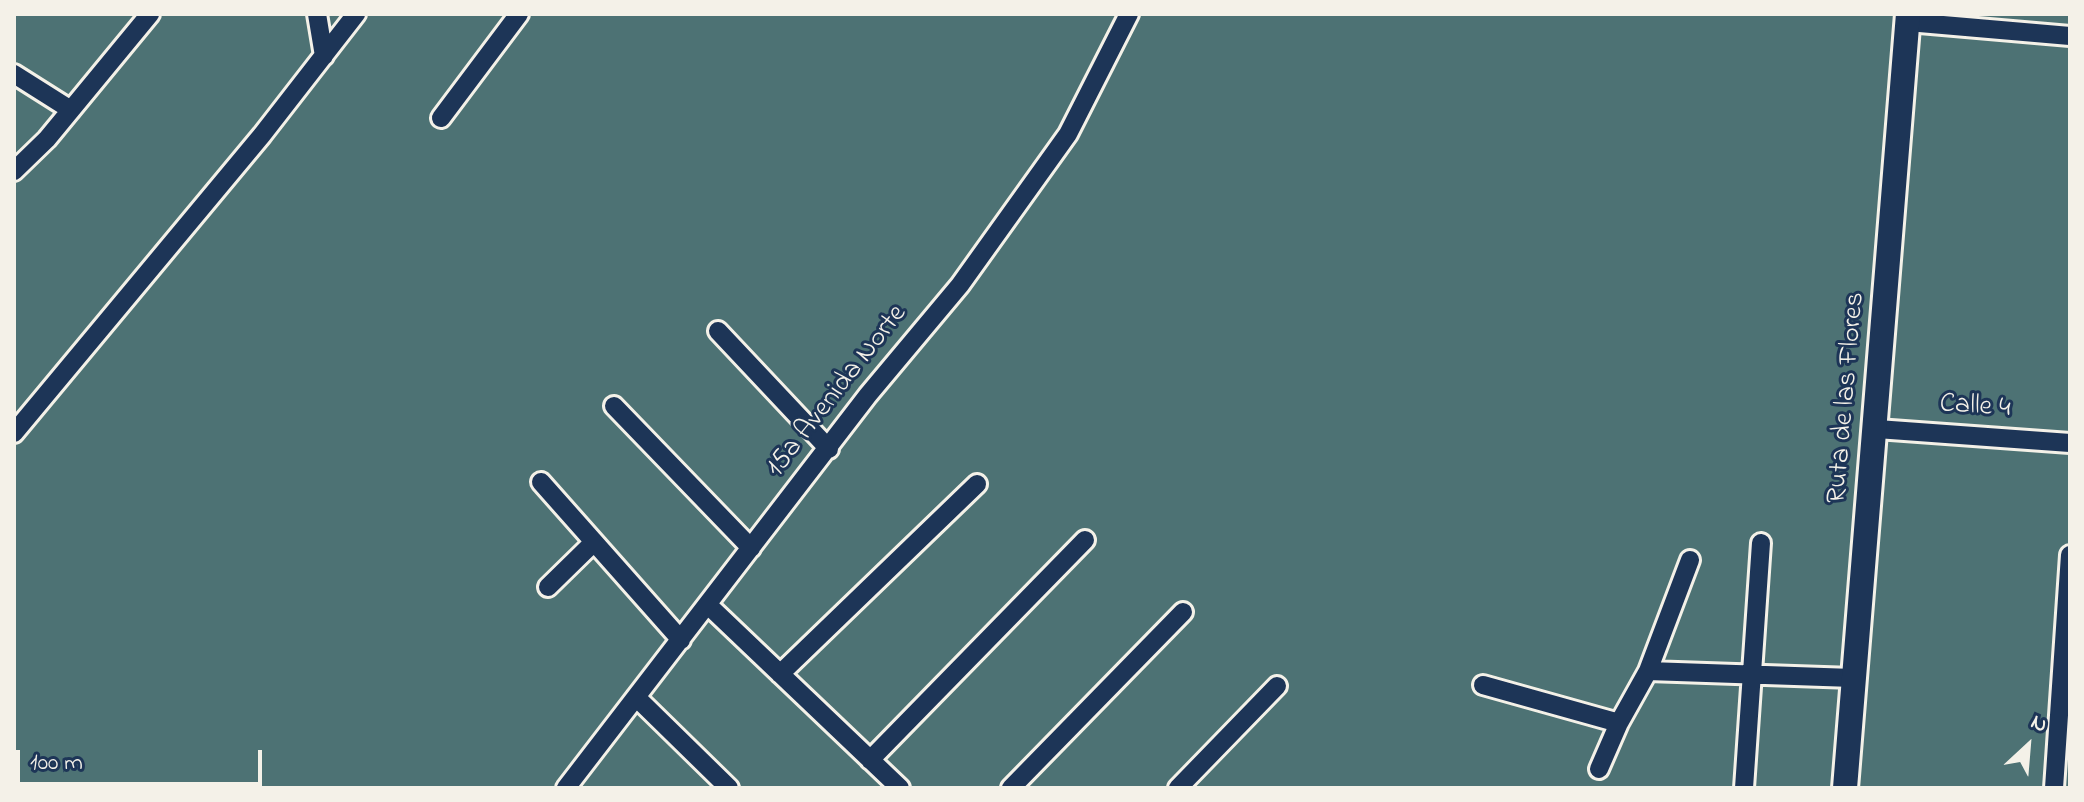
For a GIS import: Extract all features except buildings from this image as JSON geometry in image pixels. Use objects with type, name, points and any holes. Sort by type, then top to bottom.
[{"type":"main road","name":"Ruta de las Flores","points":[[1845,788],[1877,429],[1908,18]]},
{"type":"street","points":[[14,171],[71,110],[150,14]]},
{"type":"street","points":[[317,14],[324,56]]},
{"type":"street","points":[[14,433],[262,135],[356,14]]},
{"type":"street","points":[[441,118],[519,14]]},
{"type":"street","name":"15a Avenida Norte","points":[[566,788],[868,395],[960,285],[1068,134],[1129,14]]},
{"type":"street","points":[[1908,18],[2070,36]]},
{"type":"street","points":[[14,74],[71,110]]},
{"type":"street","points":[[718,331],[829,449]]},
{"type":"street","points":[[614,406],[751,548]]},
{"type":"street","name":"Calle 4","points":[[1877,429],[2070,443]]},
{"type":"street","points":[[541,482],[681,640]]},
{"type":"street","points":[[780,674],[977,484]]},
{"type":"street","points":[[870,760],[1085,540]]},
{"type":"street","points":[[548,587],[594,542]]},
{"type":"street","points":[[1744,788],[1761,543]]},
{"type":"street","points":[[2054,788],[2070,555]]},
{"type":"street","points":[[1599,769],[1619,723],[1648,671],[1690,560]]},
{"type":"street","points":[[708,605],[900,788]]},
{"type":"street","points":[[1011,788],[1183,612]]},
{"type":"street","points":[[1648,671],[1751,677],[1853,678]]},
{"type":"street","points":[[1483,685],[1619,723]]},
{"type":"street","points":[[1178,788],[1277,686]]},
{"type":"street","points":[[636,697],[729,788]]},
{"type":"green space","points":[[14,14],[2070,14],[2070,788],[14,788]]}]
